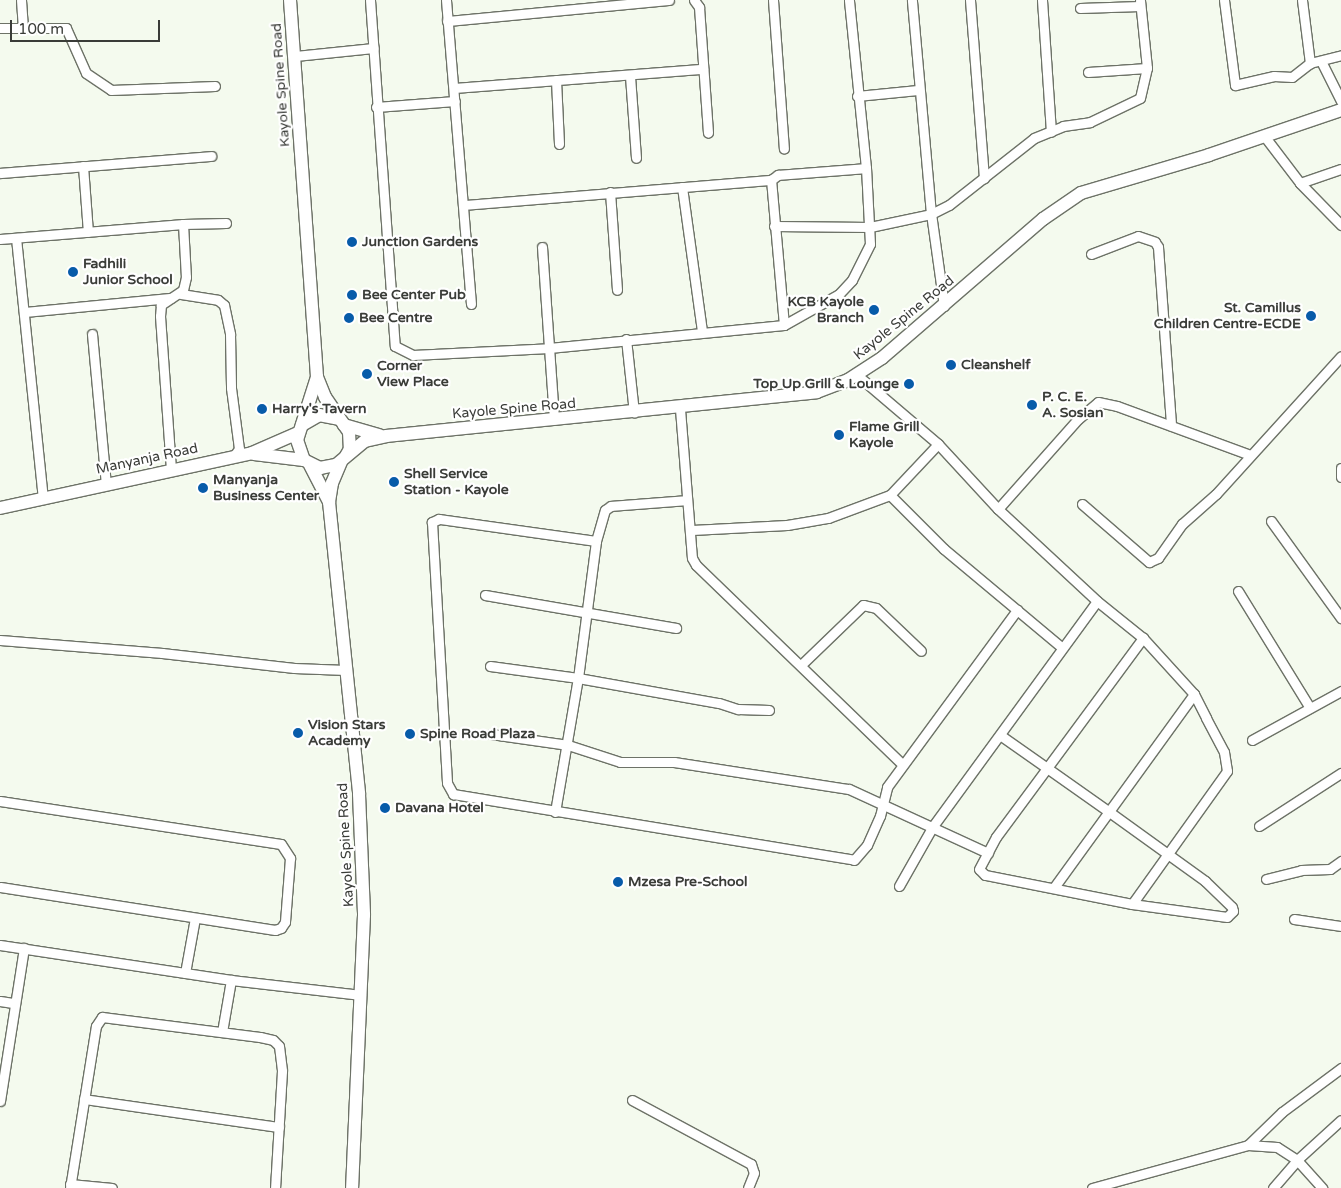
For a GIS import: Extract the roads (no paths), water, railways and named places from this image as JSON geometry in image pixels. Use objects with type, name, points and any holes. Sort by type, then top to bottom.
[{"type":"main road","name":"Kayole Spine Road","points":[[290,0],[317,377]]},
{"type":"main road","name":"Kayole Spine Road","points":[[386,436],[634,413],[816,392],[857,375],[944,306],[1043,219],[1081,193],[1265,137],[1341,110]]},
{"type":"main road","points":[[317,377],[325,397],[342,422],[350,440],[333,478],[329,502]]},
{"type":"main road","points":[[317,377],[300,429],[297,448],[329,502]]},
{"type":"main road","points":[[300,429],[319,415],[342,422],[368,434],[386,436]]},
{"type":"main road","name":"Manyanja Road","points":[[0,508],[171,469],[252,454],[300,429]]},
{"type":"main road","points":[[252,454],[326,468],[343,459],[365,441],[386,436]]},
{"type":"main road","name":"Kayole Spine Road","points":[[329,502],[362,843],[364,915],[352,1188]]},
{"type":"street","points":[[21,0],[23,26]]},
{"type":"street","points":[[370,0],[376,107],[395,346],[413,355],[549,348],[784,325],[828,303],[852,280],[870,244],[866,168],[857,96],[849,0]]},
{"type":"street","points":[[446,0],[464,205],[470,304]]},
{"type":"street","points":[[447,21],[669,0]]},
{"type":"street","points":[[694,0],[699,7],[708,133]]},
{"type":"street","points":[[773,0],[784,149]]},
{"type":"street","points":[[912,0],[918,90],[931,214],[944,306]]},
{"type":"street","points":[[970,0],[984,178]]},
{"type":"street","points":[[1042,0],[1052,132]]},
{"type":"street","points":[[1224,0],[1234,85],[1274,76],[1292,77],[1310,63],[1341,54]]},
{"type":"street","points":[[1302,0],[1310,63]]},
{"type":"street","points":[[774,226],[870,227],[931,214],[984,178],[1034,138],[1063,126],[1090,122],[1137,100],[1143,93],[1147,68],[1140,3],[1080,8]]},
{"type":"street","points":[[0,28],[23,26],[66,28],[86,73],[111,90],[215,86]]},
{"type":"street","points":[[295,56],[374,48]]},
{"type":"street","points":[[1321,61],[1341,101]]},
{"type":"street","points":[[1088,72],[1147,68]]},
{"type":"street","points":[[454,88],[703,69]]},
{"type":"street","points":[[630,76],[636,158]]},
{"type":"street","points":[[556,80],[559,144]]},
{"type":"street","points":[[857,96],[918,90]]},
{"type":"street","points":[[376,107],[455,101]]},
{"type":"street","points":[[1265,137],[1300,183],[1341,225]]},
{"type":"street","points":[[0,173],[212,156]]},
{"type":"street","points":[[82,166],[88,232]]},
{"type":"street","points":[[464,205],[771,180],[778,175],[866,168]]},
{"type":"street","points":[[1300,183],[1341,169]]},
{"type":"street","points":[[771,180],[784,325]]},
{"type":"street","points":[[682,186],[702,332]]},
{"type":"street","points":[[610,192],[617,290]]},
{"type":"street","points":[[0,239],[183,224],[226,223]]},
{"type":"street","points":[[181,294],[186,277],[183,224]]},
{"type":"street","points":[[1092,254],[1138,236],[1155,242],[1158,247],[1171,426]]},
{"type":"street","points":[[16,238],[43,498]]},
{"type":"street","points":[[542,247],[554,420]]},
{"type":"street","points":[[171,469],[160,316],[161,305],[181,294],[218,300],[224,304],[230,334],[231,388],[239,449],[233,457]]},
{"type":"street","points":[[24,312],[172,298]]},
{"type":"street","points":[[92,334],[106,484]]},
{"type":"street","points":[[626,339],[634,413]]},
{"type":"street","points":[[1082,504],[1149,562],[1158,558],[1182,524],[1216,494],[1341,356]]},
{"type":"street","points":[[857,375],[938,444],[998,509],[1096,601],[1143,638],[1194,694],[1224,752],[1227,771],[1132,904]]},
{"type":"street","points":[[998,509],[1078,419],[1098,402],[1250,455]]},
{"type":"street","points":[[680,408],[687,500],[692,530],[692,550],[696,565],[802,664],[902,764]]},
{"type":"street","points":[[692,530],[814,521],[890,495],[938,444]]},
{"type":"street","points":[[1341,468],[1341,478]]},
{"type":"street","points":[[890,495],[944,549],[1062,647]]},
{"type":"street","points":[[555,812],[568,745],[588,612],[596,541],[605,510],[611,506],[687,500]]},
{"type":"street","points":[[596,541],[438,519],[432,522],[449,791],[555,812],[854,860],[867,845],[883,805],[884,793],[902,764],[1017,610]]},
{"type":"street","points":[[1271,521],[1341,618]]},
{"type":"street","points":[[1238,591],[1310,708]]},
{"type":"street","points":[[485,595],[676,628]]},
{"type":"street","points":[[899,886],[933,826],[1096,601]]},
{"type":"street","points":[[802,664],[863,605],[876,608],[921,652]]},
{"type":"street","points":[[1000,735],[1047,768],[1169,854],[1205,881],[1229,902],[1232,911],[1227,917],[1218,918],[1132,904],[1055,886],[985,875],[979,865],[1047,768],[1143,638]]},
{"type":"street","points":[[0,640],[162,653],[294,668],[346,670]]},
{"type":"street","points":[[490,666],[578,678],[719,703],[738,709],[769,710]]},
{"type":"street","points":[[1252,740],[1341,691]]},
{"type":"street","points":[[1055,886],[1194,694]]},
{"type":"street","points":[[491,734],[568,745],[620,762],[674,762],[849,789],[933,826],[988,853]]},
{"type":"street","points":[[1259,826],[1341,773]]},
{"type":"street","points":[[0,801],[281,844],[286,849],[290,858],[284,922],[281,928],[195,918],[0,887]]},
{"type":"street","points":[[1330,869],[1341,861]]},
{"type":"street","points":[[1266,879],[1301,870],[1330,869],[1341,871]]},
{"type":"street","points":[[185,973],[195,918]]},
{"type":"street","points":[[1294,919],[1341,926]]},
{"type":"street","points":[[0,945],[231,980],[361,995]]},
{"type":"street","points":[[0,1101],[13,1003],[24,948]]},
{"type":"street","points":[[222,1032],[231,980]]},
{"type":"street","points":[[0,1001],[13,1003]]},
{"type":"street","points":[[112,1188],[70,1186],[96,1026],[102,1017],[273,1040],[279,1046],[282,1055],[275,1188]]},
{"type":"street","points":[[1248,1145],[1282,1112],[1341,1068]]},
{"type":"street","points":[[84,1099],[279,1127]]},
{"type":"street","points":[[632,1100],[751,1164],[754,1173],[748,1188]]},
{"type":"street","points":[[1273,1188],[1298,1160],[1339,1124]]},
{"type":"street","points":[[1092,1188],[1248,1145],[1277,1147],[1298,1160],[1322,1188]]},
{"type":"place","name":"Junction Gardens","points":[[352,242]]},
{"type":"place","name":"Fadhili Junior School","points":[[73,272]]},
{"type":"place","name":"Bee Center Pub","points":[[352,295]]},
{"type":"place","name":"KCB Kayole Branch","points":[[874,310]]},
{"type":"place","name":"St. Camillus Children Centre-ECDE","points":[[1311,316]]},
{"type":"place","name":"Bee Centre","points":[[349,318]]},
{"type":"place","name":"Cleanshelf","points":[[951,365]]},
{"type":"place","name":"Corner View Place","points":[[367,374]]},
{"type":"place","name":"Top Up Grill & Lounge","points":[[909,384]]},
{"type":"place","name":"P. C. E. A. Sosian","points":[[1032,405]]},
{"type":"place","name":"Harry's Tavern","points":[[262,409]]},
{"type":"place","name":"Flame Grill Kayole","points":[[839,435]]},
{"type":"place","name":"Shell Service Station - Kayole","points":[[394,482]]},
{"type":"place","name":"Manyanja Business Center","points":[[203,488]]},
{"type":"place","name":"Vision Stars Academy","points":[[298,733]]},
{"type":"place","name":"Spine Road Plaza","points":[[410,734]]},
{"type":"place","name":"Davana Hotel","points":[[385,808]]},
{"type":"place","name":"Mzesa Pre-School","points":[[618,882]]}]
